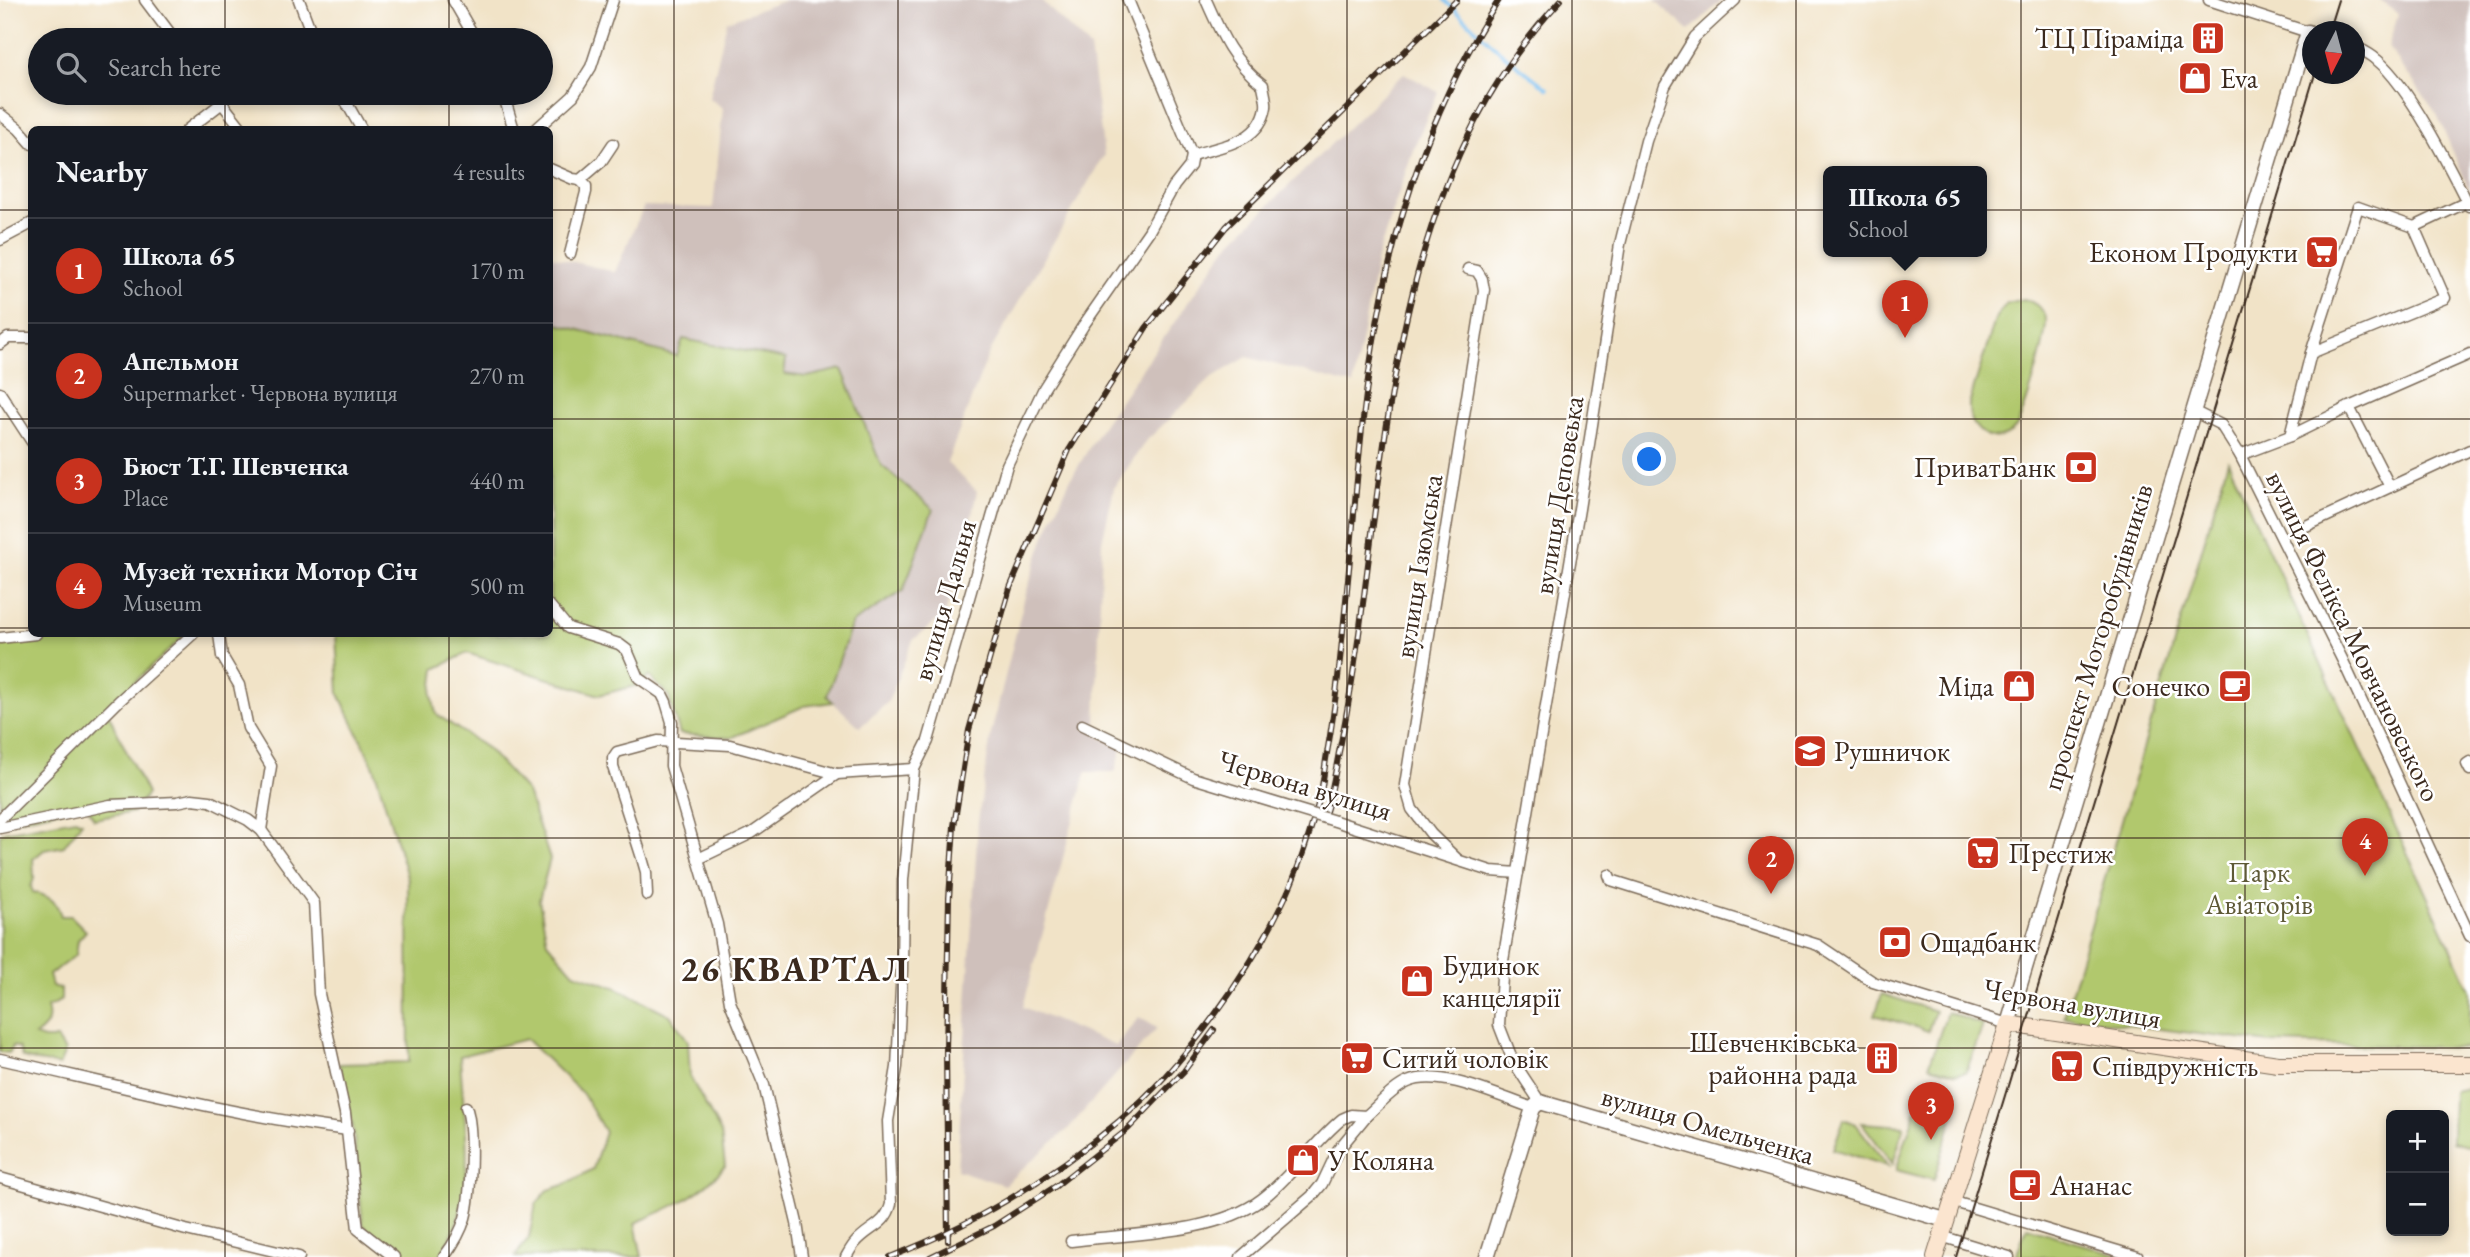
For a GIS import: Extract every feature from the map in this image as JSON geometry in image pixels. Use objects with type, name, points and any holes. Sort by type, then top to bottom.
[{"type":"main road","name":"Червона вулиця","points":[[2008,1024],[2278,1064],[2470,1064]]},
{"type":"main road","name":"проспект Моторобудівників","points":[[1935,1257],[2008,1024]]},
{"type":"street","points":[[145,0],[166,28]]},
{"type":"street","points":[[299,0],[310,28]]},
{"type":"street","points":[[453,0],[469,28]]},
{"type":"street","points":[[539,126],[573,96],[591,67],[613,0]]},
{"type":"street","points":[[1128,0],[1192,155],[1249,137],[1260,122],[1266,106],[1263,85],[1245,72],[1223,36],[1206,0]]},
{"type":"street","name":"вулиця Деповська","points":[[1537,1105],[1513,1061],[1499,1025],[1503,961],[1579,509],[1619,244],[1646,141],[1665,86],[1695,37],[1735,0]]},
{"type":"street","points":[[2209,0],[2302,30]]},
{"type":"street","name":"проспект Моторобудівників","points":[[2008,1024],[2302,52]]},
{"type":"street","points":[[2290,436],[2311,353],[2358,207],[2414,227],[2469,205],[2393,76],[2365,53]]},
{"type":"street","points":[[192,126],[219,105]]},
{"type":"street","points":[[224,105],[240,126]]},
{"type":"street","points":[[348,105],[360,126]]},
{"type":"street","points":[[507,105],[513,126]]},
{"type":"street","points":[[0,114],[28,139]]},
{"type":"street","points":[[580,180],[601,162],[613,144]]},
{"type":"street","name":"вулиця Дальня","points":[[846,1257],[855,1242],[883,1222],[889,1214],[891,1204],[888,1121],[897,1067],[903,880],[914,769],[928,741],[1007,465],[1044,388],[1149,231],[1174,186],[1190,166],[1192,155]]},
{"type":"street","points":[[553,170],[580,180],[586,186],[570,254]]},
{"type":"street","points":[[0,240],[28,225]]},
{"type":"street","points":[[2311,353],[2445,298],[2414,227]]},
{"type":"street","name":"вулиця Ізюмська","points":[[1458,860],[1431,834],[1412,809],[1405,785],[1484,290],[1477,271],[1468,269]]},
{"type":"street","points":[[0,344],[8,338],[28,338]]},
{"type":"street","points":[[2240,455],[2290,436],[2470,354]]},
{"type":"street","points":[[0,393],[28,436]]},
{"type":"street","points":[[2349,407],[2390,487]]},
{"type":"street","name":"вулиця Фелікса Мовчановського","points":[[2193,411],[2221,425],[2240,455],[2339,653],[2470,936]]},
{"type":"street","points":[[2305,526],[2470,450]]},
{"type":"street","points":[[553,610],[568,628],[619,644],[626,650],[639,678],[662,694],[666,702],[672,723],[671,766],[717,924],[730,1002],[764,1085],[797,1223],[802,1257]]},
{"type":"street","points":[[0,638],[28,635]]},
{"type":"street","points":[[0,819],[119,701],[190,637]]},
{"type":"street","points":[[219,637],[222,656],[239,685],[248,728],[271,766],[261,830]]},
{"type":"street","name":"Червона вулиця","points":[[1082,725],[1193,778],[1491,871],[1518,873]]},
{"type":"street","points":[[647,895],[642,858],[613,767],[613,758],[617,752],[647,743],[673,741],[730,745],[837,774],[914,769]]},
{"type":"street","points":[[2470,762],[2467,764],[2470,771]]},
{"type":"street","points":[[698,859],[752,833],[837,774]]},
{"type":"street","points":[[0,828],[110,804],[192,799],[210,802],[248,820],[261,830],[314,903],[319,994],[348,1130],[358,1229],[394,1257]]},
{"type":"street","name":"Червона вулиця","points":[[1609,875],[1611,880],[1818,945],[1873,982],[2008,1024]]},
{"type":"street","points":[[0,1059],[164,1098],[285,1122],[348,1130]]},
{"type":"street","points":[[1241,1257],[1312,1196],[1322,1184],[1338,1150],[1366,1116],[1406,1083],[1424,1078],[1447,1080],[1537,1105],[1487,1257]]},
{"type":"street","name":"вулиця Омельченка","points":[[1537,1105],[1943,1228],[2010,1257]]},
{"type":"street","points":[[444,1257],[455,1243],[465,1218],[470,1186],[466,1107]]},
{"type":"street","points":[[1071,1241],[1182,1228],[1224,1220],[1261,1200],[1293,1173],[1342,1119],[1351,1115],[1366,1116]]},
{"type":"street","points":[[0,1178],[186,1230],[299,1257]]},
{"type":"street","points":[[1951,1201],[2138,1257]]},
{"type":"shaded area","points":[[786,0],[1041,0],[1090,48],[1104,155],[988,355],[947,463],[977,491],[965,548],[945,614],[913,640],[888,702],[860,727],[827,697],[852,623],[903,591],[933,509],[881,465],[842,369],[807,377],[784,374],[785,359],[684,340],[677,356],[553,323],[553,257],[615,272],[644,206],[713,208],[723,108],[709,98],[727,21]]},
{"type":"shaded area","points":[[1655,0],[1722,0],[1689,31]]},
{"type":"shaded area","points":[[2379,0],[2470,0],[2470,192],[2437,114],[2388,47],[2398,14]]},
{"type":"shaded area","points":[[1404,73],[1438,92],[1414,147],[1377,258],[1353,385],[1247,357],[1213,377],[1145,442],[1114,488],[1102,542],[1096,724],[1101,738],[1122,749],[1115,772],[1086,772],[1023,1007],[1116,1046],[1139,1017],[1157,1028],[1068,1129],[1004,1185],[957,1170],[978,821],[991,734],[1025,596],[1045,536],[1069,482],[1101,428],[1228,245]]},
{"type":"green space","points":[[2024,299],[2036,305],[2045,315],[2041,353],[2015,428],[2007,435],[1991,437],[1977,429],[1969,404],[1996,317],[2007,303]]},
{"type":"green space","points":[[553,323],[677,356],[683,339],[786,359],[784,374],[807,377],[842,369],[881,465],[933,509],[903,591],[852,623],[827,696],[833,702],[804,706],[731,738],[680,734],[668,695],[649,676],[639,685],[599,695],[467,653],[435,669],[432,694],[436,714],[488,749],[527,792],[550,859],[539,900],[547,942],[574,973],[615,987],[670,1015],[688,1041],[690,1077],[721,1133],[725,1166],[715,1177],[673,1206],[635,1223],[642,1257],[515,1257],[529,1237],[536,1204],[548,1190],[564,1185],[593,1169],[605,1132],[583,1094],[526,1039],[460,1056],[466,1134],[465,1185],[461,1210],[439,1257],[399,1257],[363,1225],[353,1128],[339,1064],[409,1062],[408,880],[374,767],[339,694],[336,637],[553,637]]},
{"type":"green space","name":"Парк Авіаторів","points":[[2228,461],[2470,990],[2470,1048],[2270,1043],[2064,1017]]},
{"type":"green space","points":[[64,637],[183,637],[106,709],[147,794],[133,812],[94,819],[86,804],[0,824],[0,645]]},
{"type":"green space","points":[[75,819],[82,822],[64,846],[44,850],[33,859],[34,878],[31,887],[33,892],[54,902],[61,916],[71,916],[86,931],[78,940],[76,955],[49,975],[52,986],[61,989],[61,999],[47,1007],[47,1024],[35,1036],[56,1039],[65,1051],[59,1066],[22,1057],[19,1048],[13,1046],[9,1053],[0,1052],[0,834]]},
{"type":"green space","points":[[1882,994],[1935,1011],[1928,1031],[1875,1015]]},
{"type":"green space","points":[[1947,1012],[1983,1025],[1966,1072],[1957,1074],[1929,1066]]},
{"type":"green space","points":[[2470,1088],[2470,1147],[2452,1142],[2453,1091]]},
{"type":"green space","points":[[1921,1094],[1956,1107],[1934,1180],[1896,1170]]},
{"type":"green space","points":[[1844,1119],[1856,1124],[1888,1166],[1833,1149]]},
{"type":"green space","points":[[1862,1123],[1904,1126],[1893,1164]]},
{"type":"green space","points":[[2027,1227],[2123,1257],[2016,1255]]},
{"type":"waterway","points":[[1444,0],[1503,54],[1548,89]]},
{"type":"tram line","points":[[2331,21],[2338,0]]},
{"type":"tram line","points":[[1956,1257],[2312,84]]},
{"type":"railway","points":[[948,1241],[946,1050],[949,898],[954,826],[969,730],[1010,588],[1069,450],[1146,328],[1226,227],[1457,0]]},
{"type":"railway","points":[[890,1257],[981,1215],[1039,1181],[1119,1121],[1167,1075],[1212,1019],[1251,960],[1283,902],[1307,841],[1320,798],[1340,661],[1360,443],[1386,276],[1409,193],[1439,113],[1477,36],[1499,0]]},
{"type":"railway","points":[[1325,814],[1349,699],[1383,449],[1396,368],[1414,288],[1437,209],[1468,135],[1509,65],[1561,0]]},
{"type":"railway","points":[[930,1257],[994,1226],[1056,1186],[1128,1129],[1184,1071],[1214,1030]]},
{"type":"place","name":"ТЦ Піраміда","points":[[2208,38]]},
{"type":"place","name":"Eva","points":[[2195,78]]},
{"type":"place","name":"Економ Продукти","points":[[2322,252]]},
{"type":"place","name":"Школа 65","points":[[1905,338]]},
{"type":"place","name":"ПриватБанк","points":[[2081,467]]},
{"type":"place","name":"Міда","points":[[2019,686]]},
{"type":"place","name":"Сонечко","points":[[2235,686]]},
{"type":"place","name":"Рушничок","points":[[1810,751]]},
{"type":"place","name":"Престиж","points":[[1983,853]]},
{"type":"place","name":"Музей техніки Мотор Січ","points":[[2365,876]]},
{"type":"place","name":"Апельмон","points":[[1771,894]]},
{"type":"place","name":"Ощадбанк","points":[[1895,942]]},
{"type":"place","name":"Будинок канцелярії","points":[[1417,981]]},
{"type":"place","name":"Ситий чоловік","points":[[1357,1058]]},
{"type":"place","name":"Шевченківська районна рада","points":[[1882,1058]]},
{"type":"place","name":"Співдружність","points":[[2067,1066]]},
{"type":"place","name":"Бюст Т.Г. Шевченка","points":[[1931,1140]]},
{"type":"place","name":"У Коляна","points":[[1303,1160]]},
{"type":"place","name":"Ананас","points":[[2025,1185]]},
{"type":"district","name":"26 КВАРТАЛ","points":[[795,969]]}]
